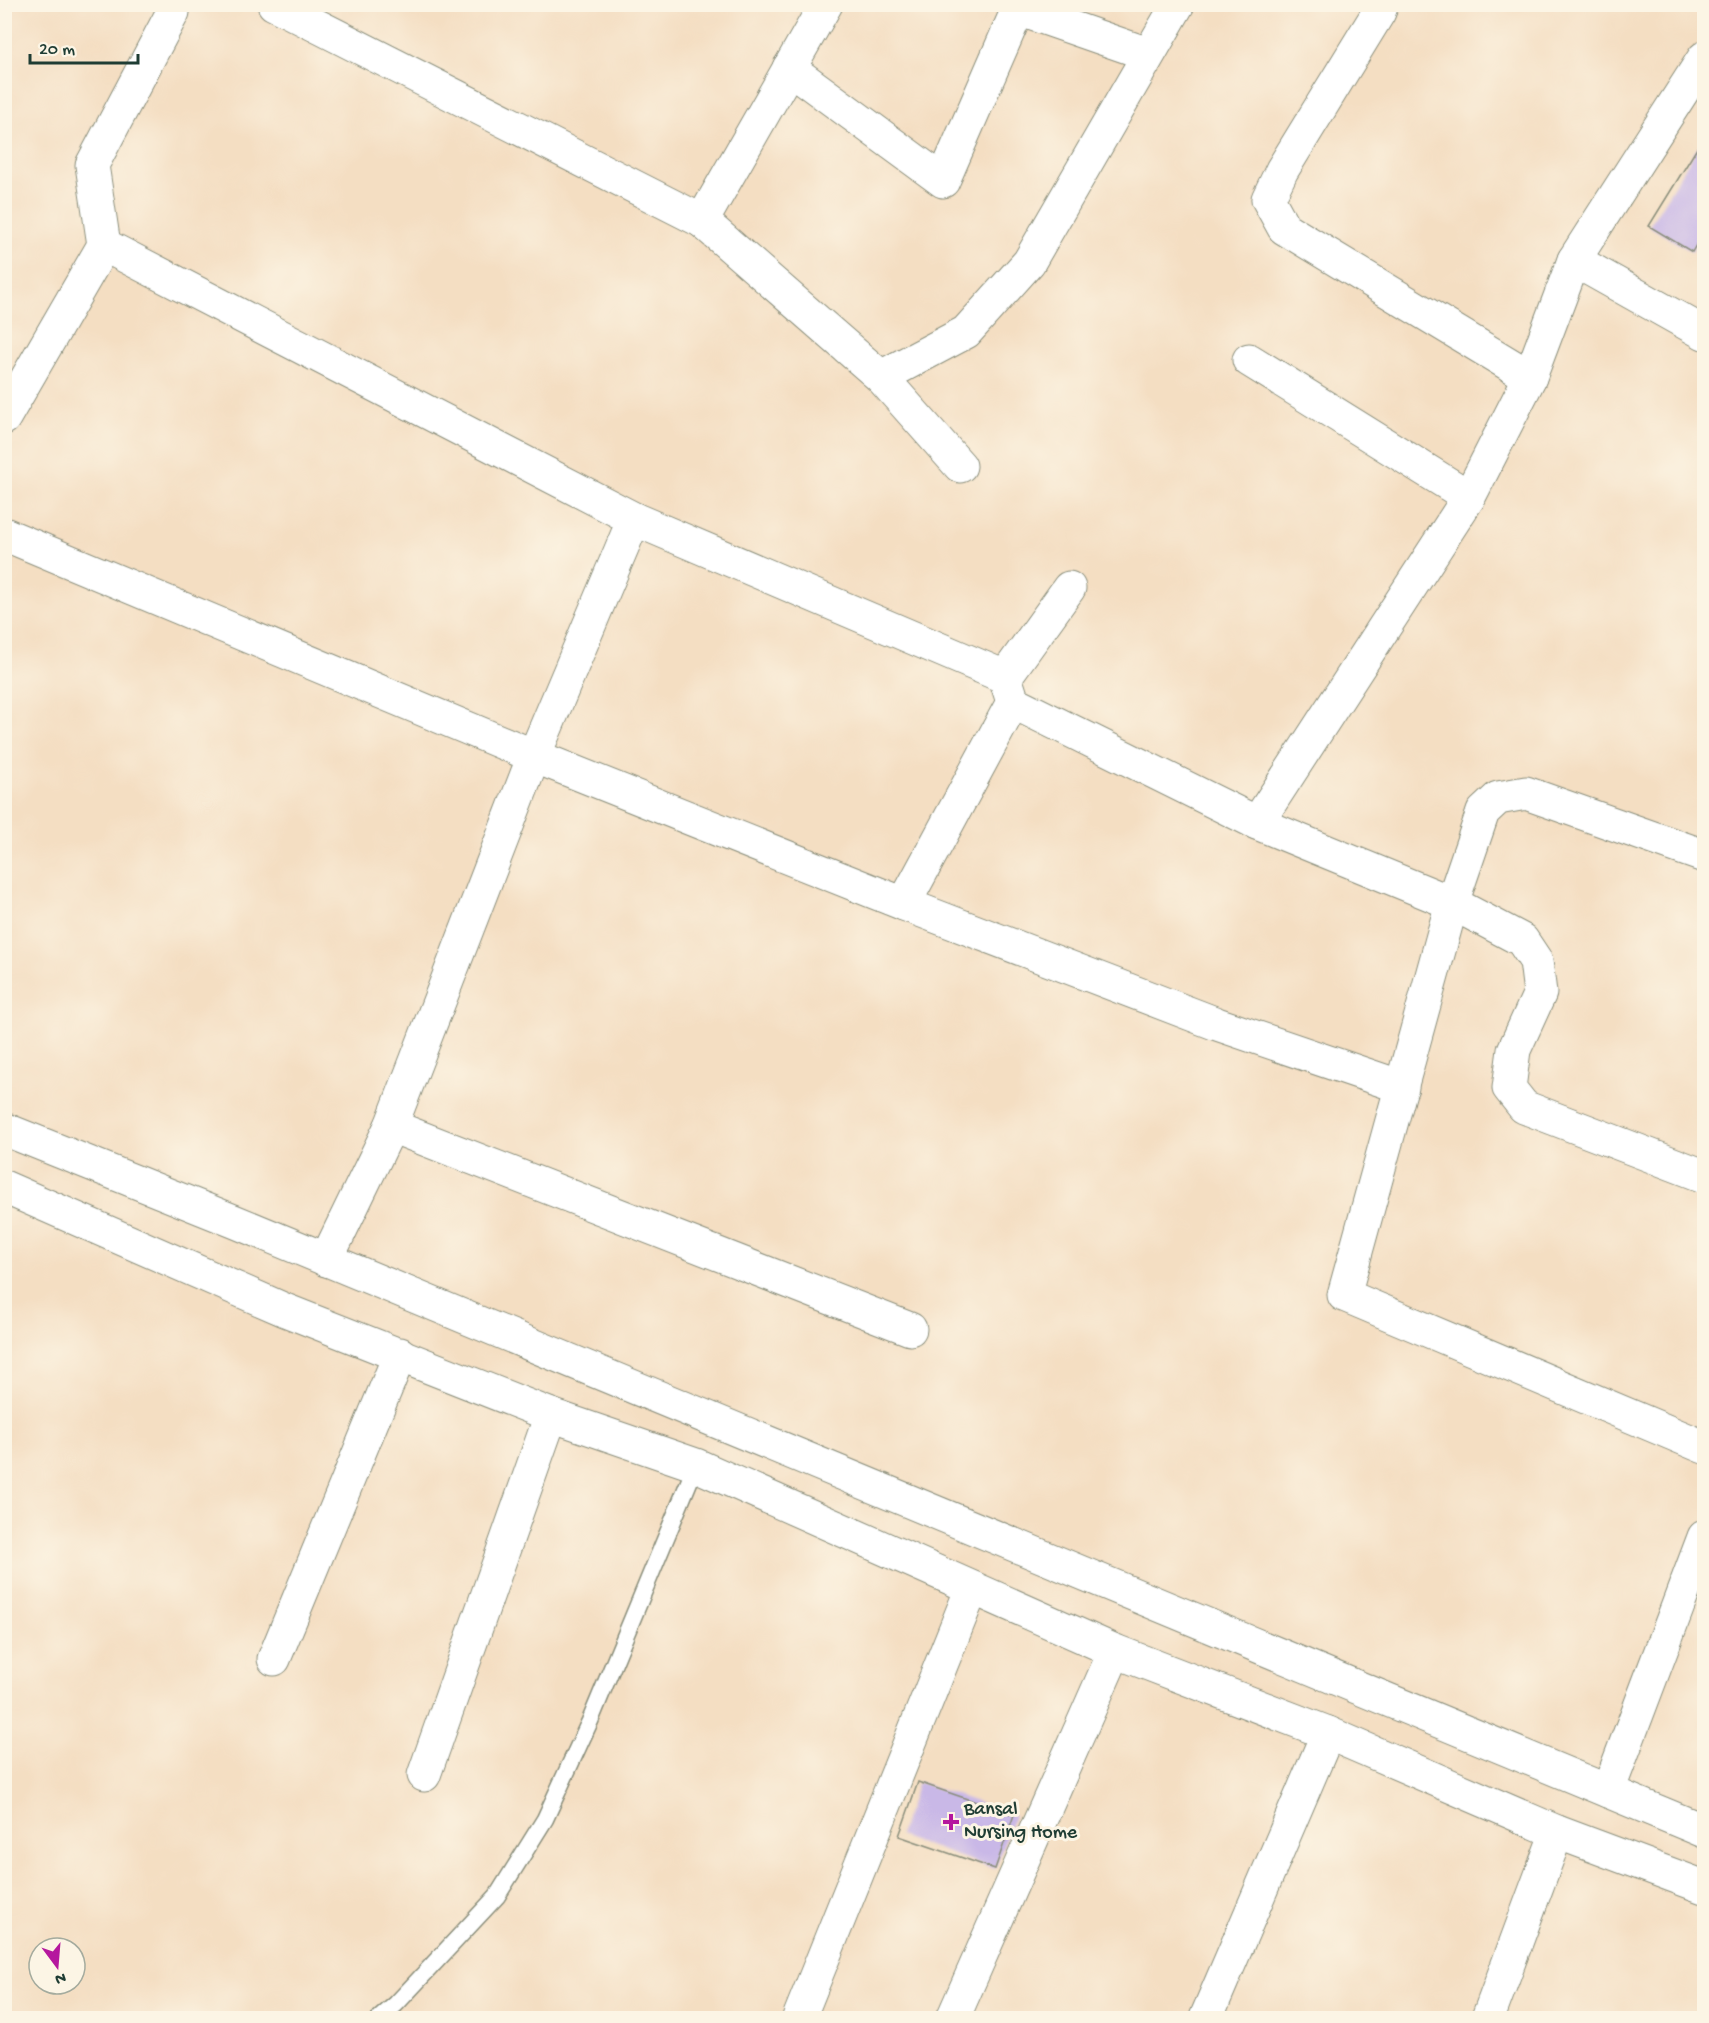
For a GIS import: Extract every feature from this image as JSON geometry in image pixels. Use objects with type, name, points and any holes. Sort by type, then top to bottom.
[{"type":"street","points":[[274,4],[702,221],[881,377],[960,466]]},
{"type":"street","points":[[702,221],[826,4]]},
{"type":"street","points":[[881,377],[966,332],[1029,262],[1178,4]]},
{"type":"street","points":[[1382,4],[1282,170],[1268,199],[1284,228],[1530,377]]},
{"type":"street","points":[[4,418],[104,245],[92,165],[173,7]]},
{"type":"street","points":[[789,68],[943,182],[1020,7],[1148,54]]},
{"type":"street","points":[[1257,824],[1469,497],[1530,377],[1574,260],[1704,58]]},
{"type":"street","points":[[104,245],[634,519],[1009,689],[1257,824],[1452,903],[1522,940],[1536,961],[1540,993],[1514,1050],[1509,1088],[1524,1107],[1704,1176]]},
{"type":"street","points":[[1574,260],[1704,333]]},
{"type":"street","points":[[1249,360],[1469,497]]},
{"type":"street","points":[[327,1260],[391,1126],[534,756],[634,519]]},
{"type":"street","points":[[4,534],[534,756],[904,904],[1217,1024],[1402,1087]]},
{"type":"street","points":[[904,904],[1009,689],[1069,588]]},
{"type":"street","points":[[1704,856],[1526,793],[1498,798],[1483,812],[1452,903],[1344,1295],[1704,1447]]},
{"type":"street","points":[[391,1126],[910,1329]]},
{"type":"street","points":[[4,1129],[327,1260],[1704,1831]]},
{"type":"street","points":[[4,1187],[285,1310],[551,1415],[696,1465],[1115,1651],[1328,1733],[1557,1832],[1704,1887]]},
{"type":"street","points":[[274,1659],[400,1354]]},
{"type":"street","points":[[424,1774],[551,1415]]},
{"type":"street","points":[[1608,1791],[1704,1537]]},
{"type":"street","points":[[799,2019],[972,1588]]},
{"type":"street","points":[[953,2019],[1115,1651]]},
{"type":"street","points":[[1206,2019],[1328,1733]]},
{"type":"street","points":[[1488,2019],[1557,1832]]},
{"type":"lane","points":[[380,2019],[497,1896],[545,1819],[590,1721],[696,1465]]},
{"type":"building","points":[[1704,137],[1704,231],[1692,252],[1649,226]]},
{"type":"building","points":[[918,1782],[1014,1815],[995,1869],[899,1836]]},
{"type":"place","name":"Bansal Nursing Home","points":[[951,1822]]}]
